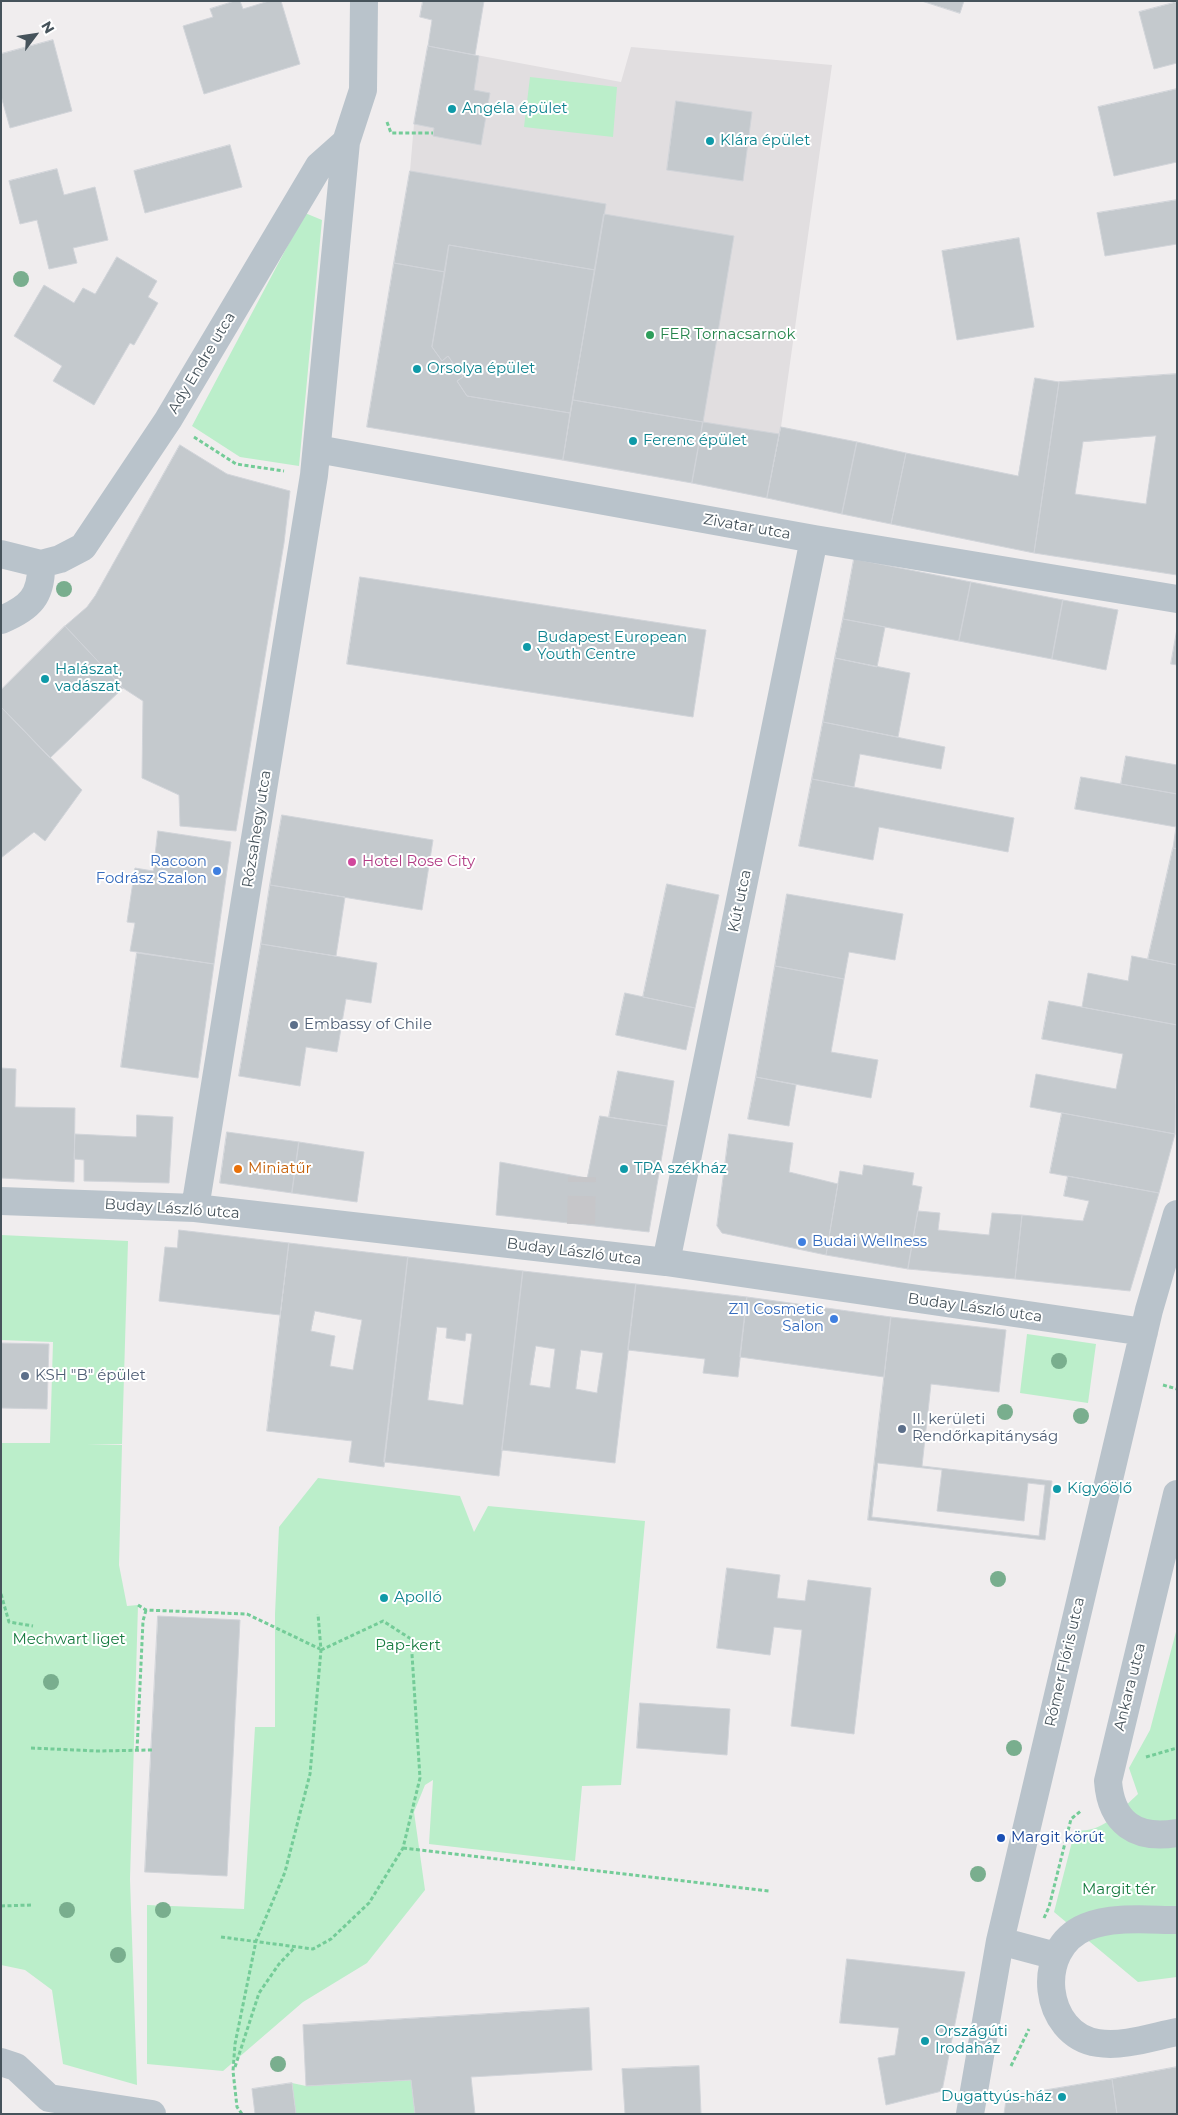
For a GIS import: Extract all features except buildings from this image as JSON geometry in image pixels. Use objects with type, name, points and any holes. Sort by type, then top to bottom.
[{"type":"street","points":[[316,462],[346,142],[363,90],[364,1]]},
{"type":"street","name":"Ady Endre utca","points":[[41,564],[60,559],[83,547],[168,420],[318,166],[346,142]]},
{"type":"street","name":"Zivatar utca","points":[[316,462],[814,539],[1177,599]]},
{"type":"street","name":"Rózsahegy utca","points":[[195,1208],[316,462]]},
{"type":"street","name":"Kút utca","points":[[666,1262],[814,539]]},
{"type":"street","points":[[1,554],[41,564],[42,582],[34,600],[14,615],[1,620]]},
{"type":"street","name":"Buday László utca","points":[[1,1201],[195,1208],[666,1262],[1144,1332]]},
{"type":"street","name":"Rómer Flóris utca","points":[[970,2114],[1000,1942],[1144,1332],[1177,1214]]},
{"type":"street","name":"Ankara utca","points":[[1177,1494],[1108,1781],[1113,1807],[1119,1817],[1131,1828],[1154,1836],[1177,1833]]},
{"type":"street","points":[[1177,1920],[1113,1922],[1086,1927],[1070,1938],[1056,1956],[1051,1970],[1052,1997],[1066,2023],[1086,2039],[1098,2043],[1123,2043],[1177,2032]]},
{"type":"street","points":[[1000,1942],[1056,1956]]},
{"type":"street","points":[[1,2062],[16,2068],[49,2098],[152,2114]]},
{"type":"path","points":[[386,124],[391,133],[399,135],[433,133]]},
{"type":"path","points":[[168,420],[236,464],[316,462]]},
{"type":"path","points":[[1161,1385],[1177,1389]]},
{"type":"path","points":[[1,1594],[9,1622],[33,1626]]},
{"type":"path","points":[[138,1605],[146,1610],[247,1614],[321,1650]]},
{"type":"path","points":[[137,1750],[143,1621],[146,1610]]},
{"type":"path","points":[[1,1615],[7,1614]]},
{"type":"path","points":[[242,2114],[237,2107],[233,2071],[235,2044],[256,1941],[285,1872],[310,1774],[321,1650],[318,1614]]},
{"type":"path","points":[[222,1937],[313,1949],[331,1939],[369,1903],[403,1848],[420,1778],[411,1639],[383,1622],[321,1650]]},
{"type":"path","points":[[31,1748],[97,1751],[152,1750]]},
{"type":"path","points":[[1144,1758],[1177,1748]]},
{"type":"path","points":[[1050,1907],[1071,1819]]},
{"type":"path","points":[[403,1848],[769,1891]]},
{"type":"path","points":[[1,1906],[32,1905]]},
{"type":"path","points":[[233,2071],[259,1993],[279,1964],[295,1947]]},
{"type":"path","points":[[1010,2070],[1029,2028]]},
{"type":"shaded area","points":[[428,46],[621,82],[631,47],[832,65],[781,427],[767,498],[692,483],[367,427],[410,171],[414,124]]},
{"type":"green space","points":[[530,77],[617,87],[613,137],[524,127]]},
{"type":"green space","points":[[305,213],[322,220],[299,466],[240,457],[192,426]]},
{"type":"green space","name":"Mechwart liget","points":[[1,1235],[128,1241],[122,1444],[87,1444],[122,1445],[119,1565],[127,1606],[138,1605],[130,1879],[137,2085],[63,2064],[52,1990],[25,1970],[1,1965],[1,1443],[50,1443],[53,1342],[1,1340]]},
{"type":"green space","points":[[1027,1334],[1096,1344],[1088,1403],[1020,1393]]},
{"type":"green space","name":"Pap-kert","points":[[318,1478],[460,1496],[474,1532],[488,1506],[645,1521],[621,1785],[582,1786],[575,1861],[429,1844],[433,1780],[425,1785],[414,1812],[425,1890],[367,1963],[303,2002],[223,2071],[147,2064],[147,1905],[244,1909],[255,1727],[275,1727],[275,1614],[279,1527]]},
{"type":"green space","name":"Margit tér","points":[[1177,1628],[1177,1977],[1138,1982],[1054,1912],[1075,1830],[1094,1829],[1102,1825],[1138,1794],[1129,1768],[1150,1730]]},
{"type":"green space","points":[[411,2080],[415,2114],[296,2114],[292,2083],[306,2086]]},
{"type":"tunnel","points":[[581,1224],[582,1177]]},
{"type":"place","name":"Angéla épület","points":[[452,109]]},
{"type":"place","name":"Klára épület","points":[[710,141]]},
{"type":"place","name":"FER Tornacsarnok","points":[[650,335]]},
{"type":"place","name":"Orsolya épület","points":[[417,369]]},
{"type":"place","name":"Ferenc épület","points":[[633,441]]},
{"type":"place","name":"Budapest European Youth Centre","points":[[527,647]]},
{"type":"place","name":"Halászat, vadászat","points":[[45,679]]},
{"type":"place","name":"Hotel Rose City","points":[[352,862]]},
{"type":"place","name":"Racoon Fodrász Szalon","points":[[217,871]]},
{"type":"place","name":"Embassy of Chile","points":[[294,1025]]},
{"type":"place","name":"Miniatűr","points":[[238,1169]]},
{"type":"place","name":"TPA székház","points":[[624,1169]]},
{"type":"place","name":"Budai Wellness","points":[[802,1242]]},
{"type":"place","name":"Z11 Cosmetic Salon","points":[[834,1319]]},
{"type":"place","name":"KSH \"B\" épület","points":[[25,1376]]},
{"type":"place","name":"II. kerületi Rendőrkapitányság","points":[[902,1429]]},
{"type":"place","name":"Kígyóölő","points":[[1057,1489]]},
{"type":"place","name":"Apolló","points":[[384,1598]]},
{"type":"place","name":"Margit körút","points":[[1001,1838]]},
{"type":"place","name":"Országúti Irodaház","points":[[925,2041]]},
{"type":"place","name":"Dugattyús-ház","points":[[1062,2097]]}]
